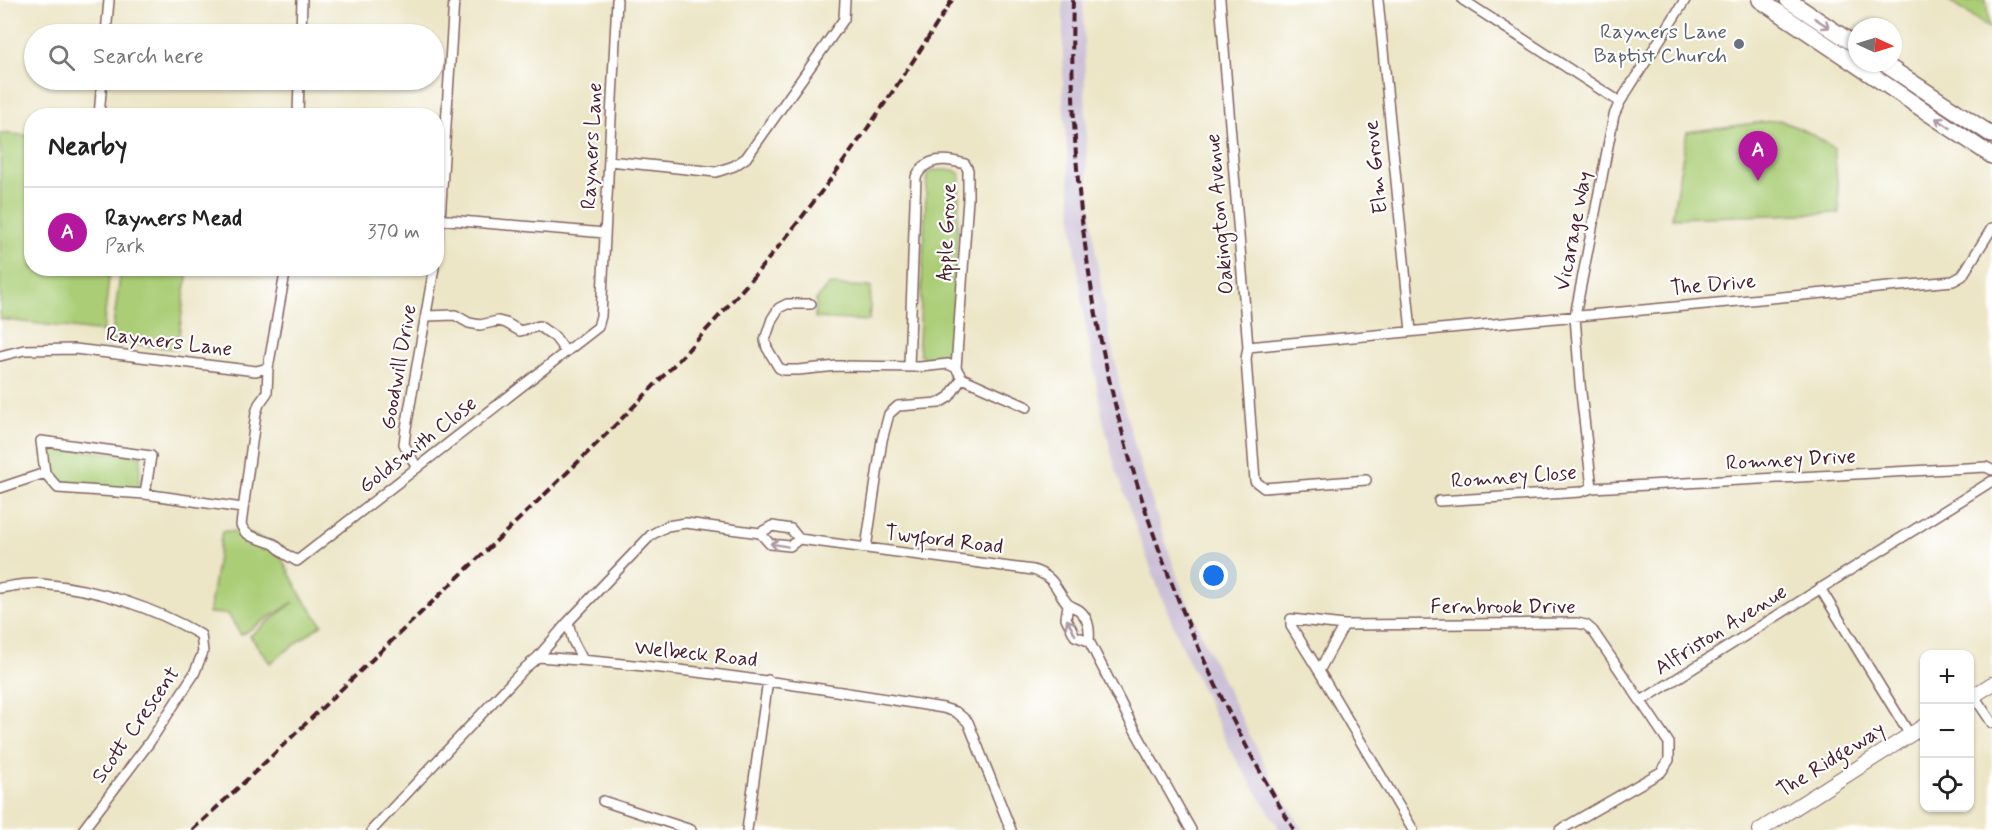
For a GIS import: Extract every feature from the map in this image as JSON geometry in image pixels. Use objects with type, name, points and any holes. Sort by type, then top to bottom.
[{"type":"main road","points":[[1760,0],[1992,156]]},
{"type":"main road","points":[[1788,0],[1848,40]]},
{"type":"main road","points":[[1897,72],[1992,135]]},
{"type":"street","points":[[107,24],[109,0]]},
{"type":"street","points":[[301,24],[302,0]]},
{"type":"street","points":[[444,137],[454,0]]},
{"type":"street","name":"Rayners Lane","points":[[444,220],[605,233],[618,0]]},
{"type":"street","points":[[609,161],[716,172],[746,159],[844,19],[845,0]]},
{"type":"street","name":"Oakington Avenue","points":[[1220,0],[1248,347],[1246,359],[1255,481],[1264,488],[1366,480]]},
{"type":"street","name":"Elm Grove","points":[[1378,0],[1411,331]]},
{"type":"street","points":[[1463,0],[1620,102]]},
{"type":"street","name":"Vicarage Way","points":[[1592,489],[1575,316],[1614,116],[1620,102],[1685,0]]},
{"type":"street","points":[[100,108],[101,90]]},
{"type":"street","points":[[298,108],[299,90]]},
{"type":"street","name":"Apple Grove","points":[[909,366],[916,177],[921,167],[935,161],[965,164],[968,170],[956,368]]},
{"type":"street","name":"The Drive","points":[[1248,347],[1953,281],[1962,276],[1992,228]]},
{"type":"street","name":"Goldsmith Close","points":[[242,508],[241,525],[245,532],[274,544],[297,561],[594,332],[601,322],[605,233]]},
{"type":"street","points":[[145,494],[151,456],[40,441],[45,473],[58,488],[145,494],[242,508],[256,413],[267,393],[268,368],[285,276]]},
{"type":"street","name":"Goodwill Drive","points":[[417,468],[405,444],[408,409],[433,276]]},
{"type":"street","points":[[811,304],[787,304],[779,308],[772,319],[765,340],[778,368],[798,370],[837,366],[948,364],[956,368],[962,378],[1027,407]]},
{"type":"street","points":[[426,316],[455,315],[469,323],[480,325],[498,321],[520,331],[539,326],[555,337],[563,355]]},
{"type":"street","name":"Rayners Lane","points":[[0,356],[24,350],[75,349],[256,371],[268,368]]},
{"type":"street","points":[[866,548],[882,440],[889,414],[898,406],[939,403],[949,397],[962,378]]},
{"type":"street","name":"Romney Drive","points":[[1592,489],[1986,467],[1992,470]]},
{"type":"street","points":[[0,488],[45,473]]},
{"type":"street","name":"Alfriston Avenue","points":[[1641,701],[1992,481]]},
{"type":"street","name":"Romney Close","points":[[1439,501],[1580,492],[1592,489]]},
{"type":"street","name":"Twyford Road","points":[[538,657],[651,535],[667,526],[686,523],[760,533],[772,526],[791,529],[799,539],[1033,570],[1046,574],[1068,605],[1081,611],[1090,629],[1089,641],[1131,723],[1191,830]]},
{"type":"street","name":"Twyford Road","points":[[760,533],[770,544],[790,546],[799,539]]},
{"type":"street","name":"Scott Crescent","points":[[0,588],[40,584],[84,590],[128,601],[184,625],[201,635],[203,652],[194,674],[149,744],[83,830]]},
{"type":"street","points":[[1820,588],[1910,735]]},
{"type":"street","name":"Twyford Road","points":[[1068,605],[1066,618],[1075,636],[1089,641]]},
{"type":"street","name":"Fernbrook Drive","points":[[1413,830],[1291,626],[1291,619],[1344,625],[1576,623],[1593,631],[1669,743],[1669,760],[1661,772],[1560,830]]},
{"type":"street","points":[[568,622],[573,641],[583,660]]},
{"type":"street","points":[[1319,671],[1344,625]]},
{"type":"street","points":[[372,830],[538,657]]},
{"type":"street","name":"Welbeck Road","points":[[538,657],[768,680],[956,712],[968,722],[1011,830]]},
{"type":"street","points":[[747,830],[768,680]]},
{"type":"street","points":[[1974,696],[1992,684]]},
{"type":"street","points":[[1974,700],[1992,723]]},
{"type":"street","name":"The Ridgeway","points":[[1760,830],[1920,729]]},
{"type":"street","points":[[603,801],[691,830]]},
{"type":"shaded area","points":[[1063,0],[1083,0],[1087,172],[1095,249],[1123,402],[1141,468],[1178,579],[1204,641],[1275,784],[1303,830],[1280,830],[1231,751],[1179,640],[1116,471],[1102,415],[1083,310],[1073,230],[1063,99]]},
{"type":"green space","points":[[1948,0],[1986,0],[1989,28]]},
{"type":"green space","points":[[1779,120],[1810,133],[1834,148],[1840,213],[1672,218],[1687,132]]},
{"type":"green space","points":[[0,133],[24,135],[24,276],[109,276],[103,332],[0,319]]},
{"type":"green space","points":[[933,170],[954,170],[960,174],[952,347],[949,352],[928,359],[920,355],[919,342],[927,174]]},
{"type":"green space","points":[[120,276],[187,276],[177,349],[111,342]]},
{"type":"green space","points":[[828,285],[871,287],[869,321],[815,318],[816,300]]},
{"type":"green space","points":[[48,448],[141,455],[138,494],[49,480]]},
{"type":"green space","points":[[222,531],[245,532],[274,544],[302,597],[322,624],[270,663],[250,636],[294,602],[241,635],[228,614],[209,613]]},
{"type":"railway","points":[[192,830],[564,476],[696,341],[779,246],[825,187],[891,95],[952,0]]},
{"type":"railway","points":[[1073,0],[1074,111],[1082,220],[1098,326],[1122,431],[1154,534],[1193,635],[1240,733],[1294,830]]},
{"type":"place","name":"Rayners Lane Baptist Church","points":[[1739,44]]},
{"type":"place","name":"Rayners Mead","points":[[1758,181]]}]
